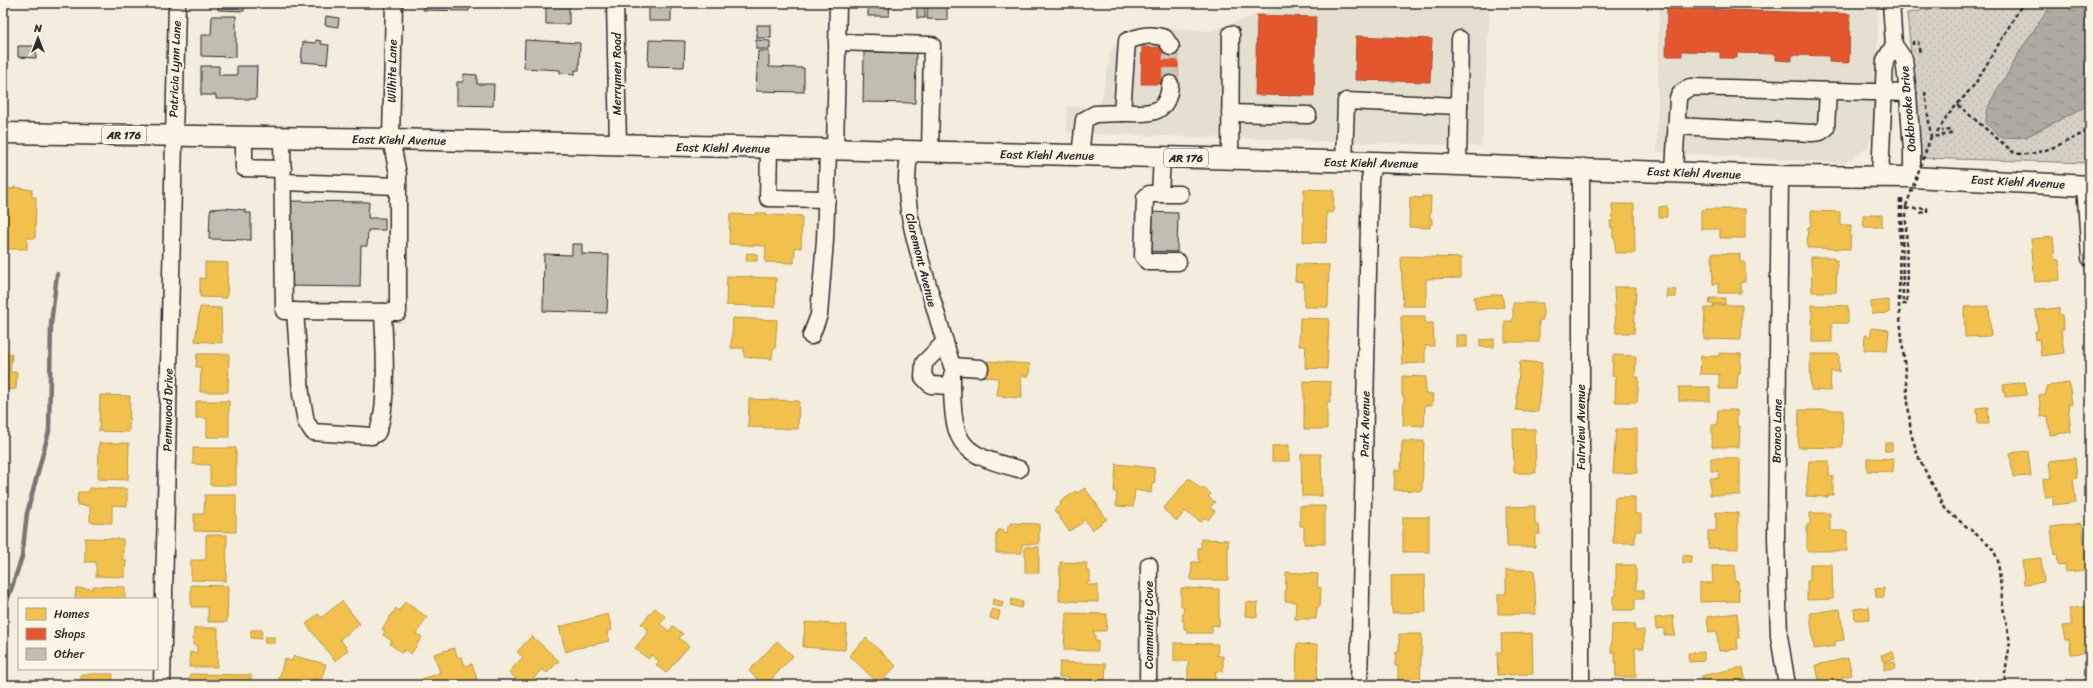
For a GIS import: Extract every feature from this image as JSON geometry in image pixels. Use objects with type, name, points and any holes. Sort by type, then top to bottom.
[{"type":"main road","name":"East Kiehl Avenue","points":[[3,133],[391,139],[832,151],[1373,162],[1780,176],[1912,177],[2087,185]]},
{"type":"street","name":"Patricia Lynn Lane","points":[[173,136],[177,3]]},
{"type":"street","name":"Wilhite Lane","points":[[383,312],[398,312],[398,174],[391,139],[394,3]]},
{"type":"street","name":"Merrymen Road","points":[[615,3],[618,145]]},
{"type":"street","points":[[810,336],[818,314],[825,240],[827,199],[832,151],[838,3]]},
{"type":"street","name":"Oakbrooke Drive","points":[[1891,3],[1894,45],[1904,59],[1912,150],[1912,177]]},
{"type":"street","points":[[1230,159],[1232,34]]},
{"type":"street","points":[[1122,113],[1127,41],[1146,35],[1157,35],[1165,38],[1171,47]]},
{"type":"street","points":[[1458,165],[1460,39]]},
{"type":"street","points":[[837,42],[932,45],[930,153]]},
{"type":"street","name":"Oakbrooke Drive","points":[[1880,177],[1885,60],[1894,45]]},
{"type":"street","points":[[1080,156],[1084,120],[1095,114],[1145,113],[1158,111],[1165,106],[1169,94],[1170,84]]},
{"type":"street","points":[[1674,172],[1678,98],[1681,93],[1690,87],[1908,93]]},
{"type":"street","points":[[1676,126],[1812,133],[1820,132],[1826,128],[1828,91]]},
{"type":"street","points":[[1344,162],[1346,101],[1459,106]]},
{"type":"street","points":[[1230,112],[1308,115]]},
{"type":"street","name":"Pennwood Drive","points":[[162,685],[173,136]]},
{"type":"street","points":[[244,137],[244,168],[283,176],[398,186]]},
{"type":"street","points":[[282,137],[284,311],[295,311],[383,312],[384,407],[381,426],[377,433],[372,436],[313,432],[306,422],[301,394],[295,311]]},
{"type":"street","points":[[769,149],[768,198],[827,199]]},
{"type":"street","name":"Claremont Avenue","points":[[910,152],[906,171],[909,218],[935,314],[952,366],[952,416],[956,432],[964,445],[975,455],[1019,469]]},
{"type":"street","points":[[1160,194],[1162,158]]},
{"type":"street","name":"Park Avenue","points":[[1359,685],[1370,179],[1373,162]]},
{"type":"street","name":"Fairview Avenue","points":[[1581,685],[1582,169]]},
{"type":"street","name":"Bronco Lane","points":[[1780,176],[1776,545],[1779,636],[1787,685]]},
{"type":"street","points":[[2087,185],[2090,258]]},
{"type":"street","points":[[1178,262],[1148,262],[1143,256],[1145,198],[1149,194],[1180,194]]},
{"type":"street","points":[[945,342],[924,363],[923,377],[931,385],[952,386]]},
{"type":"street","points":[[952,366],[980,368]]},
{"type":"street","name":"Community Cove","points":[[1148,685],[1149,565]]},
{"type":"path","points":[[1937,132],[1975,84],[2023,3]]},
{"type":"path","points":[[1958,104],[2013,152],[2019,154],[2033,153],[2051,147],[2090,129]]},
{"type":"path","points":[[1942,132],[1951,130],[1951,134],[1931,137],[1906,209],[1907,304],[1903,304],[1901,199],[1899,307],[1911,434],[1920,461],[1946,510],[1987,544],[1994,551],[1998,561],[2003,607],[2010,642],[2005,673],[2006,685]]},
{"type":"path","points":[[1906,209],[1927,208],[1927,212],[1918,212]]},
{"type":"path","points":[[2078,685],[2090,676]]},
{"type":"shaded area","points":[[1291,3],[1490,4],[1482,146],[1067,133],[1067,107],[1092,106],[1101,103],[1110,54],[1118,39],[1124,32],[1136,27],[1145,26],[1210,31]]},
{"type":"shaded area","points":[[1659,3],[1878,3],[1876,127],[1867,148],[1845,163],[1657,152]]},
{"type":"shaded area","points":[[1967,3],[2090,3],[2090,163],[1921,158],[1907,13]]},
{"type":"water","points":[[2052,3],[2090,3],[2090,102],[2083,108],[2026,137],[2003,138],[1986,124],[1989,105],[2016,57]]},
{"type":"building: Homes","points":[[14,187],[32,190],[32,197],[36,197],[35,238],[27,238],[27,249],[6,249],[6,237],[3,237],[4,188],[14,189]]},
{"type":"building: Homes","points":[[1304,189],[1334,190],[1333,213],[1327,212],[1326,243],[1303,242]]},
{"type":"building: Homes","points":[[1422,196],[1431,196],[1430,219],[1432,219],[1432,224],[1430,224],[1430,228],[1409,227],[1410,197],[1422,198]]},
{"type":"building: Homes","points":[[1612,204],[1634,204],[1635,253],[1615,253],[1615,238],[1613,238],[1613,228],[1611,228],[1610,221],[1613,221]]},
{"type":"building: Homes","points":[[1667,206],[1667,217],[1659,217],[1659,207]]},
{"type":"building: Homes","points":[[1745,209],[1745,238],[1720,238],[1720,229],[1701,229],[1701,210]]},
{"type":"building: Homes","points":[[1811,211],[1840,212],[1840,225],[1851,225],[1850,249],[1807,248],[1808,227],[1811,227]]},
{"type":"building: Homes","points":[[756,213],[767,213],[767,215],[802,216],[801,248],[795,247],[794,263],[765,262],[766,246],[729,244],[730,214],[756,215]]},
{"type":"building: Homes","points":[[1863,215],[1882,215],[1882,227],[1864,227]]},
{"type":"building: Homes","points":[[2053,237],[2055,260],[2059,260],[2060,280],[2035,282],[2031,239]]},
{"type":"building: Homes","points":[[747,253],[757,254],[757,261],[746,261]]},
{"type":"building: Homes","points":[[1712,253],[1740,254],[1740,262],[1745,262],[1745,282],[1741,282],[1741,293],[1719,293],[1719,284],[1713,284]]},
{"type":"building: Homes","points":[[1401,256],[1461,258],[1461,278],[1426,279],[1426,306],[1403,306]]},
{"type":"building: Homes","points":[[1811,257],[1833,257],[1833,260],[1837,260],[1836,292],[1812,292]]},
{"type":"building: Homes","points":[[205,262],[228,263],[227,298],[200,297],[200,278],[205,279]]},
{"type":"building: Homes","points":[[1296,264],[1329,265],[1328,307],[1304,307],[1304,282],[1295,281]]},
{"type":"building: Homes","points":[[727,276],[776,278],[775,307],[726,305]]},
{"type":"building: Homes","points":[[1614,287],[1636,287],[1634,333],[1616,333]]},
{"type":"building: Homes","points":[[1667,289],[1676,290],[1676,297],[1666,297]]},
{"type":"building: Homes","points":[[1502,294],[1504,307],[1476,310],[1474,297]]},
{"type":"building: Homes","points":[[1710,298],[1725,298],[1725,304],[1709,304]]},
{"type":"building: Homes","points":[[1889,300],[1889,313],[1872,314],[1871,302]]},
{"type":"building: Homes","points":[[1513,303],[1543,303],[1543,320],[1539,320],[1539,342],[1505,342],[1505,321],[1513,321]]},
{"type":"building: Homes","points":[[1713,305],[1742,305],[1741,340],[1704,339],[1705,308],[1713,308]]},
{"type":"building: Homes","points":[[1812,305],[1848,306],[1848,323],[1832,323],[1832,342],[1812,342]]},
{"type":"building: Homes","points":[[1989,306],[1991,336],[1965,337],[1964,307]]},
{"type":"building: Homes","points":[[200,307],[221,308],[222,343],[195,341]]},
{"type":"building: Homes","points":[[2059,308],[2059,315],[2062,315],[2064,329],[2061,329],[2064,353],[2041,356],[2039,339],[2036,340],[2035,331],[2038,331],[2036,310]]},
{"type":"building: Homes","points":[[1401,316],[1425,316],[1425,323],[1433,323],[1434,346],[1425,346],[1425,363],[1402,364]]},
{"type":"building: Homes","points":[[733,318],[777,320],[775,349],[773,349],[772,359],[744,357],[744,348],[731,348]]},
{"type":"building: Homes","points":[[1300,318],[1329,319],[1327,369],[1305,368],[1306,346],[1299,346]]},
{"type":"building: Homes","points":[[1871,328],[1889,330],[1887,351],[1864,350],[1865,335],[1871,336]]},
{"type":"building: Homes","points":[[1456,335],[1467,335],[1467,347],[1456,347]]},
{"type":"building: Homes","points":[[1494,339],[1494,347],[1480,347],[1480,340]]},
{"type":"building: Homes","points":[[3,353],[12,354],[10,372],[17,372],[16,389],[3,390]]},
{"type":"building: Homes","points":[[1719,353],[1741,354],[1737,389],[1719,389],[1719,374],[1700,374],[1701,356],[1719,356]]},
{"type":"building: Homes","points":[[197,354],[229,354],[228,392],[200,392],[201,367],[196,367]]},
{"type":"building: Homes","points":[[1810,354],[1839,354],[1839,372],[1831,371],[1830,391],[1811,390]]},
{"type":"building: Homes","points":[[1613,355],[1636,356],[1635,377],[1639,377],[1637,402],[1615,402],[1616,376],[1612,376]]},
{"type":"building: Homes","points":[[987,361],[1030,364],[1029,376],[1021,376],[1022,398],[997,396],[998,378],[986,377]]},
{"type":"building: Homes","points":[[1520,361],[1542,363],[1538,412],[1516,410]]},
{"type":"building: Homes","points":[[1402,376],[1426,377],[1425,394],[1433,394],[1432,405],[1425,405],[1424,426],[1403,425],[1404,396],[1402,396]]},
{"type":"building: Homes","points":[[1304,381],[1331,382],[1330,402],[1327,402],[1327,429],[1304,429]]},
{"type":"building: Homes","points":[[2025,382],[2027,395],[2005,397],[2003,385]]},
{"type":"building: Homes","points":[[2069,383],[2072,404],[2068,404],[2071,432],[2050,435],[2048,416],[2041,417],[2039,395],[2046,394],[2046,386]]},
{"type":"building: Homes","points":[[1679,387],[1710,387],[1710,401],[1679,401]]},
{"type":"building: Homes","points":[[100,395],[130,396],[129,432],[99,431]]},
{"type":"building: Homes","points":[[749,399],[799,401],[798,429],[748,427]]},
{"type":"building: Homes","points":[[196,401],[229,401],[229,437],[207,437],[207,418],[196,418]]},
{"type":"building: Homes","points":[[1988,407],[1989,424],[1978,424],[1977,408]]},
{"type":"building: Homes","points":[[1718,410],[1737,410],[1737,426],[1740,426],[1739,447],[1712,447],[1712,425],[1717,425]]},
{"type":"building: Homes","points":[[1799,410],[1843,410],[1842,448],[1798,447]]},
{"type":"building: Homes","points":[[1513,429],[1535,429],[1536,473],[1514,473]]},
{"type":"building: Homes","points":[[1616,429],[1637,429],[1637,473],[1613,473]]},
{"type":"building: Homes","points":[[1402,441],[1424,441],[1422,491],[1394,490],[1395,470],[1401,470]]},
{"type":"building: Homes","points":[[99,443],[129,443],[128,480],[98,479]]},
{"type":"building: Homes","points":[[1885,443],[1892,443],[1892,451],[1885,451]]},
{"type":"building: Homes","points":[[1289,445],[1289,461],[1272,461],[1272,446]]},
{"type":"building: Homes","points":[[193,448],[236,448],[236,485],[210,485],[210,465],[193,464]]},
{"type":"building: Homes","points":[[2028,451],[2031,476],[2013,477],[2010,453]]},
{"type":"building: Homes","points":[[1301,454],[1321,454],[1322,496],[1302,496]]},
{"type":"building: Homes","points":[[1711,458],[1740,458],[1740,495],[1710,495],[1710,478],[1719,478],[1718,471],[1711,471]]},
{"type":"building: Homes","points":[[1867,458],[1894,459],[1893,472],[1867,471]]},
{"type":"building: Homes","points":[[2075,458],[2077,478],[2073,479],[2076,502],[2053,505],[2053,496],[2045,497],[2043,479],[2051,478],[2049,461]]},
{"type":"building: Homes","points":[[1809,461],[1829,461],[1829,476],[1833,477],[1833,495],[1828,495],[1828,497],[1806,496]]},
{"type":"building: Homes","points":[[1116,464],[1154,468],[1155,483],[1152,484],[1151,493],[1135,490],[1133,507],[1116,506],[1117,492],[1114,492]]},
{"type":"building: Homes","points":[[1189,478],[1201,489],[1203,487],[1211,494],[1208,497],[1215,502],[1210,508],[1215,511],[1208,520],[1205,517],[1201,522],[1185,511],[1177,521],[1163,509]]},
{"type":"building: Homes","points":[[89,488],[127,489],[127,506],[112,505],[112,523],[90,522],[90,506],[77,505],[78,492],[89,492]]},
{"type":"building: Homes","points":[[1085,488],[1107,519],[1092,530],[1084,519],[1082,523],[1069,531],[1054,510],[1061,505],[1060,502],[1076,491],[1077,493]]},
{"type":"building: Homes","points":[[205,495],[236,495],[236,532],[194,531],[194,514],[204,514]]},
{"type":"building: Homes","points":[[1615,497],[1635,497],[1635,514],[1641,514],[1641,531],[1635,531],[1635,543],[1613,543]]},
{"type":"building: Homes","points":[[1300,506],[1325,506],[1325,544],[1304,544],[1304,526],[1300,526]]},
{"type":"building: Homes","points":[[1535,506],[1535,525],[1539,525],[1540,534],[1535,534],[1535,547],[1507,547],[1506,507]]},
{"type":"building: Homes","points":[[1716,512],[1738,513],[1738,549],[1708,548],[1708,531],[1716,531]]},
{"type":"building: Homes","points":[[1810,513],[1830,513],[1830,531],[1847,531],[1847,551],[1807,551],[1807,525],[1810,525]]},
{"type":"building: Homes","points":[[1403,517],[1429,517],[1429,552],[1403,552]]},
{"type":"building: Homes","points":[[1010,523],[1039,524],[1039,544],[1022,544],[1022,553],[996,553],[996,533],[998,533],[998,530],[1004,530],[1004,533],[1007,534]]},
{"type":"building: Homes","points":[[2082,523],[2087,570],[2066,572],[2065,564],[2058,565],[2057,554],[2054,555],[2051,527]]},
{"type":"building: Homes","points":[[206,535],[227,535],[226,581],[191,580],[191,560],[206,560]]},
{"type":"building: Homes","points":[[85,538],[123,539],[123,560],[126,560],[125,577],[96,576],[96,562],[85,562]]},
{"type":"building: Homes","points":[[1201,539],[1228,540],[1228,580],[1191,580],[1192,562],[1200,562],[1200,559],[1198,559],[1198,548],[1201,548]]},
{"type":"building: Homes","points":[[1025,547],[1039,547],[1039,573],[1025,573]]},
{"type":"building: Homes","points":[[1683,555],[1691,556],[1691,563],[1683,563]]},
{"type":"building: Homes","points":[[2041,558],[2044,582],[2024,584],[2022,560]]},
{"type":"building: Homes","points":[[1060,562],[1087,563],[1086,571],[1090,571],[1090,582],[1087,582],[1087,585],[1098,585],[1098,602],[1059,601]]},
{"type":"building: Homes","points":[[1810,564],[1832,564],[1833,599],[1807,600],[1807,581],[1810,581]]},
{"type":"building: Homes","points":[[1616,565],[1636,565],[1636,590],[1644,590],[1644,599],[1635,599],[1635,610],[1613,610],[1613,596],[1616,596]]},
{"type":"building: Homes","points":[[1735,565],[1735,582],[1738,581],[1739,601],[1700,602],[1700,583],[1713,583],[1712,566]]},
{"type":"building: Homes","points":[[1506,570],[1534,570],[1536,614],[1498,614],[1498,594],[1506,594]]},
{"type":"building: Homes","points":[[1286,572],[1318,574],[1317,587],[1321,588],[1320,607],[1317,607],[1316,619],[1295,619],[1296,602],[1285,601]]},
{"type":"building: Homes","points":[[1425,575],[1426,612],[1392,613],[1391,576]]},
{"type":"building: Homes","points":[[191,585],[228,586],[227,622],[208,622],[208,607],[191,607]]},
{"type":"building: Homes","points":[[93,586],[125,587],[125,598],[75,598],[76,588],[93,589]]},
{"type":"building: Homes","points":[[1181,588],[1219,589],[1219,626],[1212,625],[1212,633],[1187,633],[1187,629],[1184,629],[1184,621],[1182,621],[1184,606],[1181,606]]},
{"type":"building: Homes","points":[[1884,588],[1884,597],[1876,597],[1875,589]]},
{"type":"building: Homes","points":[[993,599],[1003,602],[1002,607],[992,605]]},
{"type":"building: Homes","points":[[1012,599],[1023,602],[1021,608],[1010,605]]},
{"type":"building: Homes","points":[[342,601],[360,624],[340,639],[348,650],[335,661],[306,624],[318,614],[321,618]]},
{"type":"building: Homes","points":[[405,602],[427,617],[416,634],[422,637],[411,654],[404,650],[402,653],[390,644],[392,641],[383,635],[385,631],[382,629],[396,608],[399,611]]},
{"type":"building: Homes","points":[[1246,602],[1258,603],[1257,617],[1245,616]]},
{"type":"building: Homes","points":[[2089,606],[2090,652],[2071,654],[2069,639],[2065,640],[2062,626],[2072,625],[2069,609]]},
{"type":"building: Homes","points":[[1869,607],[1870,619],[1855,620],[1854,609]]},
{"type":"building: Homes","points":[[655,608],[666,617],[660,624],[669,631],[673,626],[683,634],[679,638],[689,646],[666,673],[656,665],[659,661],[651,655],[648,659],[635,648],[649,631],[641,624]]},
{"type":"building: Homes","points":[[992,609],[1000,611],[998,620],[990,618]]},
{"type":"building: Homes","points":[[1840,609],[1844,640],[1835,641],[1835,646],[1814,649],[1810,613]]},
{"type":"building: Homes","points":[[1066,613],[1107,614],[1106,631],[1093,631],[1095,634],[1095,641],[1098,641],[1098,651],[1064,650]]},
{"type":"building: Homes","points":[[1737,613],[1740,638],[1737,638],[1738,649],[1719,651],[1717,632],[1709,633],[1707,617]]},
{"type":"building: Homes","points":[[608,614],[612,630],[607,631],[609,641],[580,647],[566,652],[559,627]]},
{"type":"building: Homes","points":[[1673,616],[1675,635],[1664,635],[1664,628],[1656,629],[1655,618]]},
{"type":"building: Homes","points":[[805,622],[847,625],[845,650],[803,647]]},
{"type":"building: Homes","points":[[1634,624],[1635,631],[1644,630],[1644,648],[1635,648],[1636,677],[1616,677],[1615,652],[1611,652],[1612,625]]},
{"type":"building: Homes","points":[[194,628],[218,628],[217,667],[189,667],[190,652],[197,653],[197,645],[193,645]]},
{"type":"building: Homes","points":[[251,630],[262,630],[261,639],[251,638]]},
{"type":"building: Homes","points":[[1532,633],[1533,674],[1498,675],[1497,652],[1502,652],[1501,634]]},
{"type":"building: Homes","points":[[1399,634],[1422,634],[1420,685],[1398,684],[1398,666],[1395,666],[1396,652],[1399,652]]},
{"type":"building: Homes","points":[[532,636],[559,661],[547,673],[542,669],[534,678],[536,680],[532,685],[523,685],[509,672],[523,657],[517,652]]},
{"type":"building: Homes","points":[[265,637],[274,637],[274,643],[265,643]]},
{"type":"building: Homes","points":[[866,638],[896,666],[879,684],[849,655]]},
{"type":"building: Homes","points":[[777,641],[793,656],[766,685],[763,685],[749,671]]},
{"type":"building: Homes","points":[[1174,643],[1218,644],[1217,656],[1223,656],[1223,672],[1216,671],[1215,680],[1188,680],[1188,661],[1174,661]]},
{"type":"building: Homes","points":[[1297,644],[1318,645],[1317,685],[1296,685]]},
{"type":"building: Homes","points":[[454,648],[458,658],[462,657],[465,666],[472,664],[477,679],[458,685],[424,685],[422,679],[440,673],[434,654]]},
{"type":"building: Homes","points":[[1704,652],[1704,661],[1689,662],[1688,653]]},
{"type":"building: Homes","points":[[1893,652],[1895,659],[1883,662],[1881,655]]},
{"type":"building: Homes","points":[[294,656],[326,664],[321,681],[313,679],[311,685],[278,684],[284,659],[292,661]]},
{"type":"building: Homes","points":[[1848,658],[1852,675],[1842,677],[1844,685],[1820,685],[1816,665]]},
{"type":"building: Homes","points":[[1060,662],[1106,664],[1105,680],[1096,680],[1096,685],[1068,685],[1069,677],[1059,677]]},
{"type":"building: Homes","points":[[1895,662],[1896,669],[1884,670],[1884,663]]},
{"type":"building: Homes","points":[[1743,667],[1746,685],[1703,685],[1701,676]]},
{"type":"building: Homes","points":[[113,674],[112,685],[81,685],[81,675]]},
{"type":"building: Homes","points":[[190,674],[251,675],[251,685],[190,685]]},
{"type":"building: Shops","points":[[1667,8],[1850,14],[1849,63],[1829,62],[1829,56],[1792,55],[1792,61],[1776,60],[1776,54],[1737,53],[1737,58],[1720,58],[1720,52],[1682,51],[1682,56],[1666,56]]},
{"type":"building: Shops","points":[[1257,15],[1316,17],[1314,96],[1255,95]]},
{"type":"building: Shops","points":[[1356,36],[1432,39],[1430,82],[1355,80]]},
{"type":"building: Shops","points":[[1142,47],[1178,48],[1178,84],[1141,84]]},
{"type":"building: Other","points":[[218,3],[244,3],[244,11],[218,10]]},
{"type":"building: Other","points":[[423,3],[470,3],[469,11],[423,10]]},
{"type":"building: Other","points":[[546,3],[569,3],[569,24],[546,24]]},
{"type":"building: Other","points":[[649,3],[675,3],[675,7],[671,7],[671,21],[649,21]]},
{"type":"building: Other","points":[[868,3],[890,3],[889,16],[868,16]]},
{"type":"building: Other","points":[[917,3],[925,3],[925,18],[917,18]]},
{"type":"building: Other","points":[[928,3],[947,3],[947,20],[927,19]]},
{"type":"building: Other","points":[[212,16],[236,16],[236,57],[201,56],[201,35],[211,35]]},
{"type":"building: Other","points":[[326,16],[339,18],[338,27],[325,25]]},
{"type":"building: Other","points":[[757,25],[771,25],[771,38],[757,38]]},
{"type":"building: Other","points":[[316,40],[321,41],[321,44],[329,45],[327,64],[301,62],[303,42],[316,43]]},
{"type":"building: Other","points":[[525,40],[580,43],[579,70],[575,70],[575,74],[560,73],[560,70],[524,68]]},
{"type":"building: Other","points":[[649,40],[685,41],[684,67],[648,66]]},
{"type":"building: Other","points":[[756,40],[770,41],[770,49],[756,49]]},
{"type":"building: Other","points":[[18,46],[36,46],[36,58],[18,57]]},
{"type":"building: Other","points":[[758,51],[769,51],[769,67],[804,68],[804,92],[756,91]]},
{"type":"building: Other","points":[[864,52],[916,53],[915,103],[863,102]]},
{"type":"building: Other","points":[[201,66],[219,66],[219,75],[237,75],[237,66],[257,66],[256,99],[216,99],[216,95],[201,95]]},
{"type":"building: Other","points":[[464,74],[477,75],[477,84],[494,84],[493,106],[457,105],[457,82],[463,82]]},
{"type":"building: Other","points":[[287,201],[369,202],[368,218],[385,218],[385,230],[368,230],[367,246],[361,246],[360,287],[289,286]]},
{"type":"building: Other","points":[[225,208],[245,210],[245,213],[251,213],[251,240],[209,239],[211,209]]},
{"type":"building: Other","points":[[1146,212],[1178,213],[1177,252],[1145,251]]},
{"type":"building: Other","points":[[572,244],[582,244],[582,254],[609,255],[607,313],[543,311],[544,254],[572,255]]},
{"type":"waterway","points":[[3,613],[22,557],[27,513],[49,431],[51,324],[57,274]]},
{"type":"tunnel","points":[[1170,84],[1171,47]]}]
